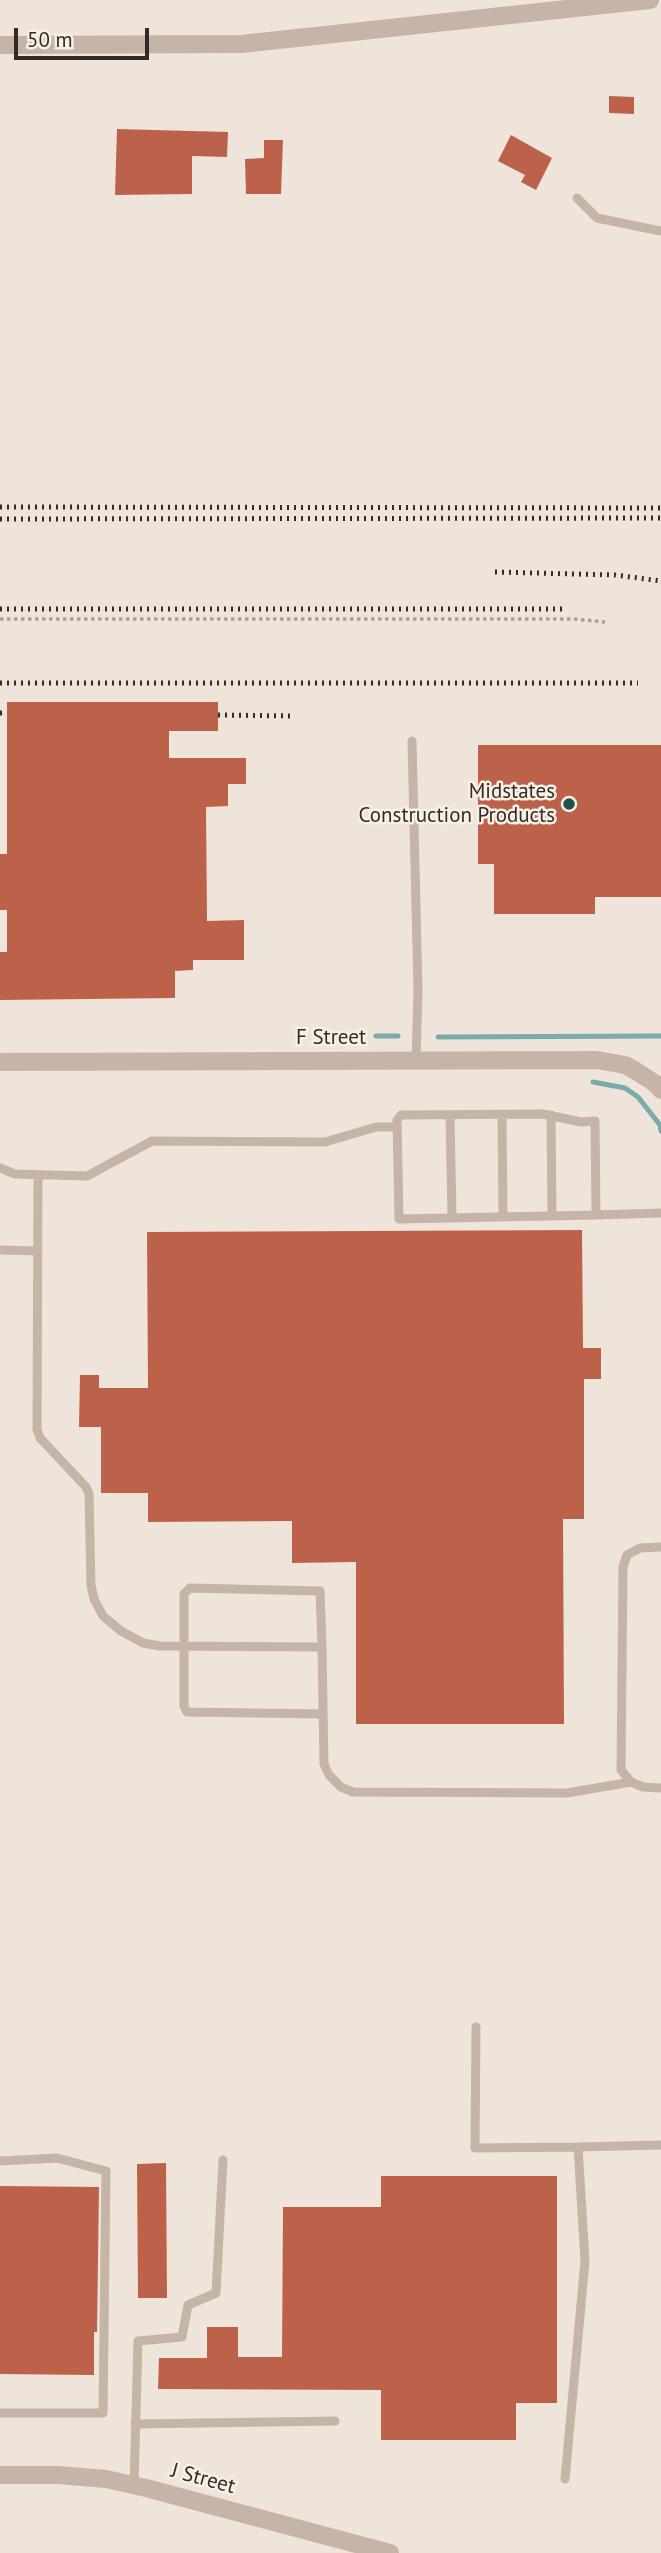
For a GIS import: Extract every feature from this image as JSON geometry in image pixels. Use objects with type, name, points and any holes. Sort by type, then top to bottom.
[{"type":"street","points":[[0,45],[241,44],[650,0]]},
{"type":"street","name":"F Street","points":[[0,1062],[597,1060],[625,1065],[659,1085]]},
{"type":"street","name":"J Street","points":[[0,2475],[58,2475],[106,2479],[390,2553]]},
{"type":"lane","points":[[577,198],[597,218],[661,232]]},
{"type":"lane","points":[[412,741],[418,990],[416,1061]]},
{"type":"lane","points":[[596,1215],[595,1121],[581,1122],[551,1115],[401,1115],[397,1121],[399,1219],[596,1215],[661,1213]]},
{"type":"lane","points":[[450,1115],[452,1218]]},
{"type":"lane","points":[[502,1115],[503,1217]]},
{"type":"lane","points":[[551,1115],[552,1216]]},
{"type":"lane","points":[[0,1168],[15,1174],[87,1176],[152,1141],[325,1142],[376,1127],[397,1127]]},
{"type":"lane","points":[[38,1175],[37,1429],[40,1438],[86,1487],[89,1494],[91,1585],[94,1599],[103,1616],[132,1637],[152,1645],[322,1647]]},
{"type":"lane","points":[[0,1250],[38,1251]]},
{"type":"lane","points":[[661,1548],[640,1548],[627,1555],[623,1567],[621,1770],[631,1782],[643,1787],[661,1788]]},
{"type":"lane","points":[[322,1714],[187,1712],[184,1706],[184,1594],[190,1588],[320,1591],[324,1764],[329,1776],[341,1787],[353,1792],[567,1793],[631,1782]]},
{"type":"lane","points":[[476,2027],[475,2148],[661,2145]]},
{"type":"lane","points":[[565,2479],[584,2261],[578,2147]]},
{"type":"lane","points":[[0,2161],[57,2158],[106,2171],[103,2413],[0,2413]]},
{"type":"lane","points":[[134,2485],[138,2341],[182,2337],[188,2305],[216,2293],[223,2160]]},
{"type":"lane","points":[[135,2424],[335,2421]]},
{"type":"path","points":[[0,619],[574,619],[605,622]]},
{"type":"building","points":[[609,96],[634,97],[634,114],[609,113]]},
{"type":"building","points":[[117,129],[228,132],[227,157],[192,156],[192,194],[115,195]]},
{"type":"building","points":[[511,135],[552,158],[536,190],[521,182],[525,175],[498,161]]},
{"type":"building","points":[[264,140],[283,140],[281,194],[246,194],[245,159],[264,158]]},
{"type":"building","points":[[7,702],[218,702],[218,731],[169,731],[169,758],[246,758],[246,784],[228,784],[228,806],[206,807],[207,921],[244,920],[244,960],[193,960],[193,970],[175,971],[175,998],[0,1000],[0,952],[7,952],[7,910],[0,910],[0,854],[7,854]]},
{"type":"building","name":"Midstates Construction Products","points":[[478,745],[661,745],[661,897],[595,897],[595,914],[494,914],[494,864],[478,864]]},
{"type":"building","points":[[582,1230],[583,1348],[601,1348],[601,1379],[584,1379],[584,1519],[563,1519],[564,1724],[356,1724],[356,1562],[292,1563],[292,1521],[148,1522],[148,1493],[101,1493],[101,1427],[79,1427],[80,1375],[99,1375],[99,1388],[148,1388],[147,1232]]},
{"type":"building","points":[[166,2163],[167,2298],[138,2298],[137,2164]]},
{"type":"building","points":[[381,2176],[557,2176],[557,2403],[516,2403],[516,2440],[381,2440],[381,2390],[158,2389],[159,2358],[207,2358],[207,2327],[238,2327],[238,2357],[282,2357],[283,2207],[381,2207]]},
{"type":"building","points":[[0,2186],[99,2187],[94,2375],[0,2374]]},
{"type":"waterway","points":[[376,1036],[398,1036]]},
{"type":"waterway","points":[[438,1037],[661,1036]]},
{"type":"waterway","points":[[593,1082],[625,1088],[638,1097],[660,1125],[661,1131]]},
{"type":"railway","points":[[0,507],[661,508]]},
{"type":"railway","points":[[0,519],[661,518]]},
{"type":"railway","points":[[495,572],[615,575],[661,581]]},
{"type":"railway","points":[[0,609],[567,609]]},
{"type":"railway","points":[[0,683],[638,683]]},
{"type":"railway","points":[[0,713],[7,713]]},
{"type":"railway","points":[[218,715],[293,716]]},
{"type":"place","name":"Midstates Construction Products","points":[[569,804]]}]
